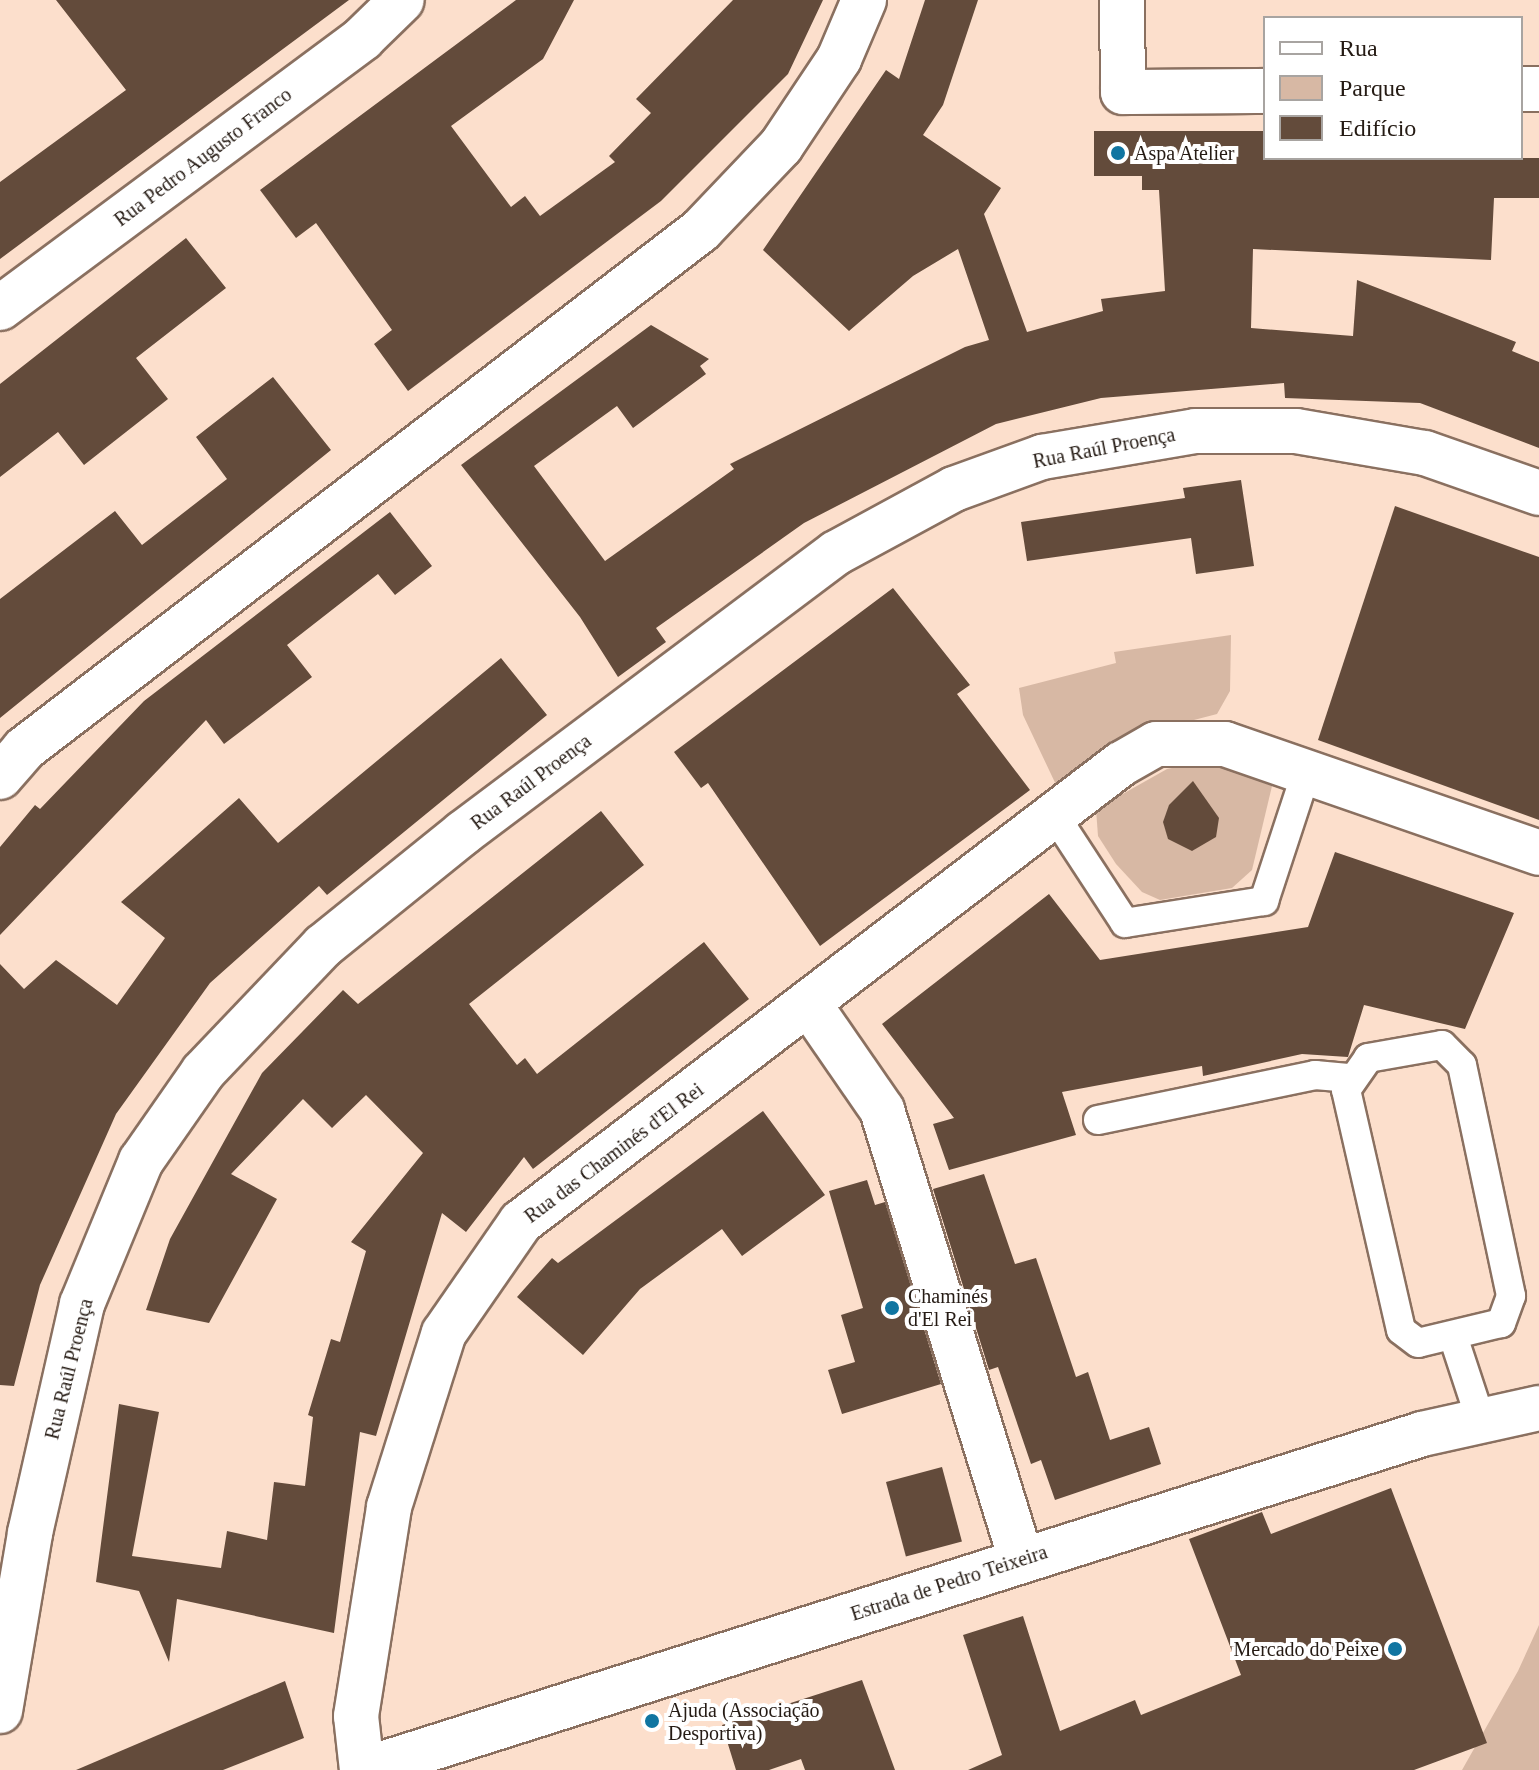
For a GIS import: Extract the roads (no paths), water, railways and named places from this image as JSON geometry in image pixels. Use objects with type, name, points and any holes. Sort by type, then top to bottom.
[{"type":"street","name":"Rua Pedro Augusto Franco","points":[[0,308],[363,38],[402,0]]},
{"type":"street","points":[[0,777],[24,749],[701,230],[781,146],[839,59],[864,0]]},
{"type":"street","points":[[1122,0],[1123,92],[1263,91]]},
{"type":"street","name":"Rua Raúl Proença","points":[[0,1711],[30,1533],[82,1304],[141,1161],[203,1072],[323,946],[463,833],[836,553],[954,489],[1042,457],[1195,431],[1296,431],[1425,453],[1539,493]]},
{"type":"street","name":"Rua das Chaminés d'El Rei","points":[[362,1770],[356,1716],[389,1507],[444,1333],[521,1222],[1057,819],[1121,764],[1156,744],[1225,744],[1539,853]]},
{"type":"street","points":[[809,1004],[882,1110],[1021,1558]]},
{"type":"street","name":"Estrada de Pedro Teixeira","points":[[362,1770],[1021,1558],[1480,1418],[1539,1408]]},
{"type":"lane","points":[[1057,819],[1125,923],[1264,901],[1306,773]]},
{"type":"lane","points":[[1442,1045],[1462,1065],[1511,1296],[1501,1323],[1418,1343],[1401,1330],[1348,1078],[1368,1058],[1442,1045]]},
{"type":"lane","points":[[1098,1120],[1315,1075],[1348,1078]]},
{"type":"lane","points":[[1453,1336],[1480,1418]]},
{"type":"place","name":"Aspa Atelier","points":[[1118,153]]},
{"type":"place","name":"Chaminés d'El Rei","points":[[892,1308]]},
{"type":"place","name":"Mercado do Peixe","points":[[1395,1649]]},
{"type":"place","name":"Ajuda (Associação Desportiva)","points":[[652,1721]]}]
